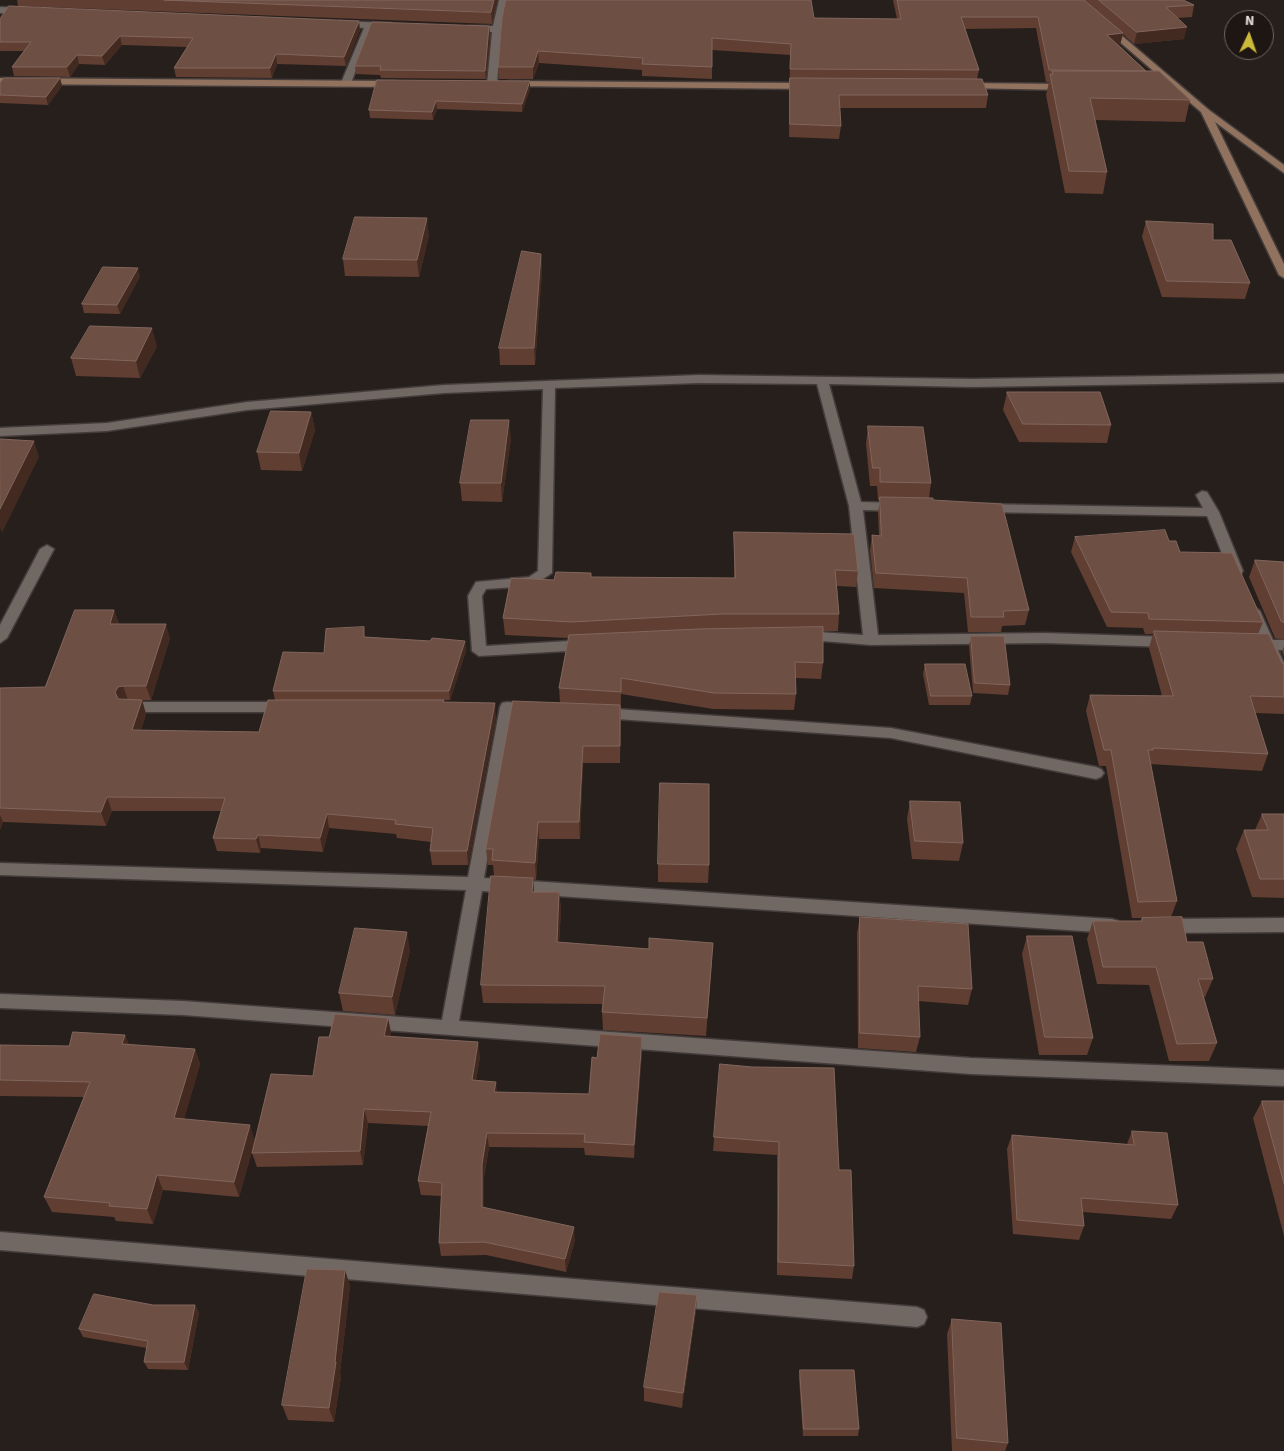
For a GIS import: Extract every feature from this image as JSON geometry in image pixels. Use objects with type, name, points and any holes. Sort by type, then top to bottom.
[{"type":"street","points":[[503,0],[487,84],[821,86]]},
{"type":"street","points":[[1075,0],[1205,111],[1284,170]]},
{"type":"street","points":[[0,10],[40,11]]},
{"type":"street","points":[[330,23],[398,26]]},
{"type":"street","points":[[346,83],[370,25]]},
{"type":"street","points":[[456,29],[497,28]]},
{"type":"street","points":[[0,81],[404,84]]},
{"type":"street","points":[[950,86],[1080,87]]},
{"type":"street","points":[[1160,88],[1180,88]]},
{"type":"street","points":[[1205,111],[1284,275]]},
{"type":"street","points":[[0,432],[107,427],[257,405],[444,389],[699,380],[972,383],[1284,378]]},
{"type":"street","points":[[822,381],[856,506],[871,640]]},
{"type":"street","points":[[549,385],[545,573],[532,581],[481,585],[475,596],[479,651],[598,644]]},
{"type":"street","points":[[1202,495],[1212,512],[1242,583]]},
{"type":"street","points":[[856,506],[916,507]]},
{"type":"street","points":[[965,508],[1212,512]]},
{"type":"street","points":[[0,638],[47,549]]},
{"type":"street","points":[[1249,601],[1284,679]]},
{"type":"street","points":[[793,636],[871,640],[1045,638],[1180,642]]},
{"type":"street","points":[[1239,644],[1284,645]]},
{"type":"street","points":[[128,706],[297,706]]},
{"type":"street","points":[[449,1028],[475,884],[502,706],[546,709]]},
{"type":"street","points":[[585,712],[890,733],[1096,773]]},
{"type":"street","points":[[0,869],[278,876],[475,884],[1128,927]]},
{"type":"street","points":[[1148,926],[1284,924]]},
{"type":"street","points":[[0,1001],[183,1008],[971,1066],[1284,1078]]},
{"type":"street","points":[[0,1241],[917,1317]]},
{"type":"building","points":[[164,0],[494,0],[491,12]]},
{"type":"building","points":[[506,0],[811,0],[814,18],[901,19],[897,0],[1084,0],[1123,33],[1107,35],[1146,71],[1049,70],[1038,17],[961,17],[979,70],[790,69],[791,44],[712,38],[712,67],[642,64],[643,58],[538,51],[533,67],[498,67],[502,18]]},
{"type":"building","points":[[1099,0],[1183,0],[1194,5],[1166,7],[1187,27],[1137,32]]},
{"type":"building","points":[[9,6],[359,21],[344,57],[276,54],[270,68],[174,68],[193,38],[120,36],[102,56],[77,55],[67,67],[12,67],[31,42],[0,42],[0,19]]},
{"type":"building","points":[[372,22],[489,26],[485,71],[380,70],[381,66],[355,66]]},
{"type":"building","points":[[1052,71],[1159,71],[1190,100],[1090,98],[1107,172],[1069,171],[1050,74],[1053,74]]},
{"type":"building","points":[[4,78],[60,78],[46,97],[0,95],[0,83]]},
{"type":"building","points":[[790,78],[982,79],[988,95],[839,95],[841,126],[790,124]]},
{"type":"building","points":[[377,80],[530,81],[522,104],[436,101],[432,112],[369,110]]},
{"type":"building","points":[[355,217],[427,218],[417,260],[343,259]]},
{"type":"building","points":[[1146,221],[1213,224],[1213,240],[1231,240],[1250,283],[1167,281]]},
{"type":"building","points":[[522,251],[541,254],[534,348],[499,348]]},
{"type":"building","points":[[103,267],[138,268],[117,305],[82,304]]},
{"type":"building","points":[[90,326],[152,328],[136,361],[71,358]]},
{"type":"building","points":[[1007,392],[1100,392],[1111,425],[1023,424]]},
{"type":"building","points":[[271,411],[311,412],[299,453],[257,452]]},
{"type":"building","points":[[471,420],[509,420],[501,483],[460,483]]},
{"type":"building","points":[[868,426],[923,427],[931,483],[880,482],[880,468],[873,468]]},
{"type":"building","points":[[0,439],[34,441],[0,509]]},
{"type":"building","points":[[880,497],[933,498],[933,500],[1002,504],[1029,610],[1003,611],[1004,617],[971,617],[967,578],[876,573],[872,535],[881,536]]},
{"type":"building","points":[[1165,530],[1169,541],[1176,541],[1180,552],[1232,553],[1263,622],[1149,619],[1148,613],[1111,612],[1075,537]]},
{"type":"building","points":[[734,532],[854,534],[858,571],[835,570],[839,614],[722,614],[571,622],[503,618],[511,578],[554,580],[556,572],[591,573],[591,577],[735,578]]},
{"type":"building","points":[[1255,560],[1284,562],[1284,622],[1282,622]]},
{"type":"building","points":[[75,610],[114,610],[110,624],[166,624],[146,686],[123,686],[118,687],[115,692],[118,699],[142,700],[132,730],[259,732],[268,700],[444,700],[443,702],[495,703],[467,851],[430,851],[433,828],[395,824],[396,820],[327,814],[320,838],[258,835],[256,839],[213,838],[225,798],[107,797],[101,812],[0,808],[0,688],[45,687]]},
{"type":"building","points":[[364,627],[364,637],[430,641],[432,638],[465,641],[449,691],[273,691],[283,652],[324,653],[326,629]]},
{"type":"building","points":[[823,627],[823,663],[795,662],[796,694],[714,693],[621,678],[621,692],[559,688],[569,635],[699,629]]},
{"type":"building","points":[[1154,631],[1269,634],[1284,664],[1284,697],[1250,696],[1268,754],[1153,748],[1153,750],[1148,750],[1177,901],[1138,902],[1111,750],[1104,750],[1090,695],[1173,696]]},
{"type":"building","points":[[971,636],[1004,636],[1010,685],[975,683]]},
{"type":"building","points":[[925,664],[965,664],[972,696],[931,696]]},
{"type":"building","points":[[513,701],[620,705],[620,746],[583,746],[579,822],[538,822],[535,863],[492,860],[493,849],[486,849]]},
{"type":"building","points":[[660,783],[709,784],[709,865],[658,864]]},
{"type":"building","points":[[910,801],[960,802],[963,843],[915,841]]},
{"type":"building","points":[[1262,814],[1284,814],[1284,879],[1260,879],[1244,830],[1268,830]]},
{"type":"building","points":[[491,876],[533,878],[532,892],[559,892],[557,942],[649,949],[649,938],[713,943],[707,1018],[602,1012],[605,986],[481,985]]},
{"type":"building","points":[[860,917],[968,924],[972,989],[918,986],[920,1037],[860,1033]]},
{"type":"building","points":[[1182,917],[1187,942],[1203,942],[1213,979],[1198,979],[1217,1043],[1177,1044],[1156,967],[1103,967],[1093,921],[1142,921],[1142,918]]},
{"type":"building","points":[[355,928],[407,932],[392,997],[339,993]]},
{"type":"building","points":[[1027,936],[1072,936],[1093,1038],[1045,1037]]},
{"type":"building","points":[[335,1014],[388,1018],[384,1036],[478,1042],[472,1080],[496,1082],[494,1092],[589,1094],[592,1057],[597,1058],[600,1034],[642,1037],[634,1145],[584,1142],[585,1134],[487,1133],[482,1164],[482,1207],[574,1227],[565,1259],[484,1242],[439,1243],[442,1183],[418,1181],[431,1112],[364,1109],[360,1151],[252,1153],[271,1074],[313,1076],[319,1037],[329,1037]]},
{"type":"building","points":[[73,1032],[125,1035],[122,1044],[195,1049],[174,1118],[250,1125],[234,1182],[157,1175],[147,1209],[109,1206],[110,1203],[44,1197],[90,1082],[0,1080],[0,1045],[69,1046]]},
{"type":"building","points":[[720,1064],[752,1067],[834,1068],[839,1170],[851,1170],[854,1266],[778,1262],[779,1142],[714,1137]]},
{"type":"building","points":[[1262,1101],[1284,1101],[1284,1183]]},
{"type":"building","points":[[1132,1131],[1167,1133],[1178,1205],[1081,1198],[1084,1226],[1017,1220],[1012,1135],[1134,1145]]},
{"type":"building","points":[[307,1269],[345,1270],[336,1362],[329,1408],[282,1405]]},
{"type":"building","points":[[659,1292],[697,1295],[683,1393],[644,1387]]},
{"type":"building","points":[[94,1294],[153,1305],[195,1305],[184,1362],[144,1362],[148,1341],[79,1329]]},
{"type":"building","points":[[952,1319],[1001,1323],[1008,1443],[957,1438]]},
{"type":"building","points":[[800,1370],[854,1370],[859,1429],[804,1429]]}]
